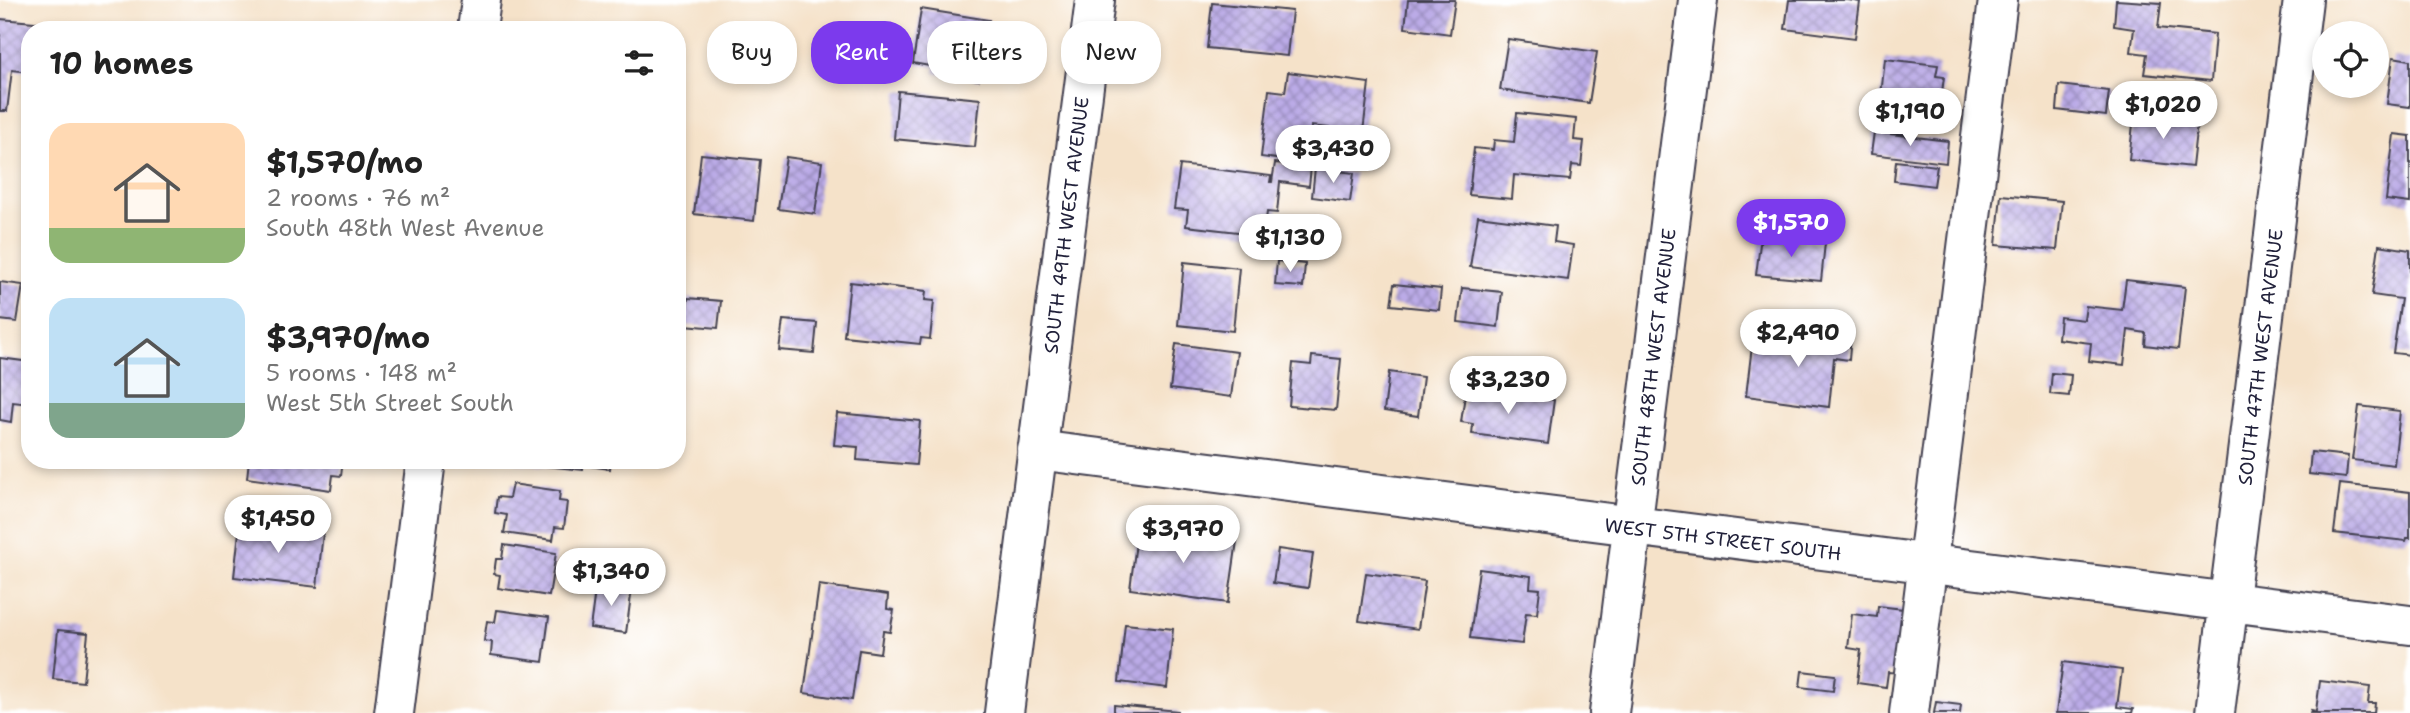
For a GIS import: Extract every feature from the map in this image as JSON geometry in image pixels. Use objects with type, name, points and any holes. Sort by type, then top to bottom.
[{"type":"street","points":[[478,21],[481,0]]},
{"type":"street","name":"SOUTH 49TH WEST AVENUE","points":[[1004,713],[1095,0]]},
{"type":"street","name":"SOUTH 48TH WEST AVENUE","points":[[1609,713],[1698,0]]},
{"type":"street","points":[[1909,713],[1998,0]]},
{"type":"street","name":"SOUTH 47TH WEST AVENUE","points":[[2215,713],[2303,0]]},
{"type":"street","name":"WEST 5TH STREET SOUTH","points":[[1037,450],[2410,625]]},
{"type":"street","points":[[394,713],[425,469]]},
{"type":"building","points":[[1408,0],[1455,0],[1450,34],[1405,28]]},
{"type":"building","points":[[1789,0],[1860,2],[1855,38],[1785,29]]},
{"type":"building","points":[[2116,0],[2161,3],[2158,28],[2215,34],[2211,81],[2144,74],[2147,54],[2131,52],[2134,29],[2114,26]]},
{"type":"building","points":[[1212,3],[1292,11],[1287,56],[1207,48]]},
{"type":"building","points":[[921,9],[989,20],[927,21],[927,66],[913,63]]},
{"type":"building","points":[[0,19],[22,21],[21,71],[12,70],[7,111],[0,111]]},
{"type":"building","points":[[1508,39],[1597,52],[1589,103],[1500,90]]},
{"type":"building","points":[[2393,57],[2410,60],[2410,107],[2387,104]]},
{"type":"building","points":[[1885,59],[1938,65],[1936,76],[1944,77],[1939,116],[1908,113],[1906,134],[1877,131]]},
{"type":"building","points":[[1288,72],[1369,83],[1363,132],[1312,126],[1311,135],[1350,140],[1346,168],[1261,157],[1269,90],[1285,92]]},
{"type":"building","points":[[2059,85],[2109,91],[2106,116],[2057,110]]},
{"type":"building","points":[[898,91],[980,99],[975,147],[894,139]]},
{"type":"building","points":[[1517,113],[1576,119],[1574,140],[1584,141],[1581,166],[1572,165],[1570,180],[1514,175],[1512,199],[1469,195],[1474,148],[1493,150],[1494,140],[1514,142]]},
{"type":"building","points":[[2134,115],[2197,122],[2192,167],[2129,160]]},
{"type":"building","points":[[1874,132],[1948,141],[1946,163],[1871,154]]},
{"type":"building","points":[[2394,134],[2410,136],[2410,203],[2386,200]]},
{"type":"building","points":[[1356,147],[1369,149],[1367,168],[1353,167]]},
{"type":"building","points":[[701,154],[760,160],[754,221],[694,214]]},
{"type":"building","points":[[786,157],[822,162],[815,214],[778,209]]},
{"type":"building","points":[[1896,161],[1937,166],[1934,186],[1894,181]]},
{"type":"building","points":[[1275,163],[1311,167],[1309,186],[1280,182],[1277,213],[1267,212],[1264,235],[1186,226],[1188,210],[1174,209],[1180,165],[1271,176],[1272,182]]},
{"type":"building","points":[[1315,168],[1354,173],[1350,202],[1312,197]]},
{"type":"building","points":[[2001,195],[2062,201],[2057,250],[1996,245]]},
{"type":"building","points":[[1478,216],[1556,226],[1554,242],[1573,245],[1568,280],[1470,267]]},
{"type":"building","points":[[1761,236],[1825,243],[1821,281],[1756,275]]},
{"type":"building","points":[[2379,245],[2410,250],[2410,355],[2393,353],[2401,299],[2372,295]]},
{"type":"building","points":[[1277,261],[1305,264],[1303,287],[1275,285]]},
{"type":"building","points":[[1184,262],[1239,268],[1233,331],[1178,325]]},
{"type":"building","points":[[2126,280],[2185,287],[2178,349],[2145,345],[2146,333],[2128,330],[2124,365],[2089,361],[2091,343],[2058,339],[2060,317],[2084,320],[2086,306],[2122,310]]},
{"type":"building","points":[[0,282],[21,285],[17,322],[0,320]]},
{"type":"building","points":[[850,282],[926,291],[925,300],[934,301],[930,339],[921,338],[920,344],[844,336]]},
{"type":"building","points":[[1394,284],[1441,289],[1439,310],[1391,305]]},
{"type":"building","points":[[1462,288],[1502,292],[1498,327],[1458,322]]},
{"type":"building","points":[[688,298],[721,301],[718,328],[686,325]]},
{"type":"building","points":[[783,320],[817,323],[814,353],[779,350]]},
{"type":"building","points":[[1803,329],[1851,335],[1849,360],[1834,358],[1829,407],[1746,396],[1752,346],[1801,352]]},
{"type":"building","points":[[1176,344],[1237,352],[1231,397],[1170,389]]},
{"type":"building","points":[[1312,356],[1341,359],[1336,410],[1289,406],[1293,363],[1311,365]]},
{"type":"building","points":[[0,358],[21,361],[21,403],[13,402],[11,422],[0,420]]},
{"type":"building","points":[[1389,372],[1423,377],[1418,416],[1384,411]]},
{"type":"building","points":[[2052,373],[2071,375],[2069,396],[2050,394]]},
{"type":"building","points":[[1466,388],[1554,400],[1548,444],[1472,434],[1473,424],[1461,422]]},
{"type":"building","points":[[2359,406],[2400,411],[2394,465],[2352,460]]},
{"type":"building","points":[[837,413],[920,421],[916,465],[857,460],[858,447],[834,445]]},
{"type":"building","points":[[2311,452],[2348,456],[2346,478],[2309,474]]},
{"type":"building","points":[[248,469],[342,469],[341,476],[333,475],[331,490],[247,478]]},
{"type":"building","points":[[512,484],[560,491],[559,501],[567,502],[564,528],[555,527],[553,540],[504,533],[507,515],[495,513],[497,497],[509,498]]},
{"type":"building","points":[[2340,484],[2410,492],[2410,538],[2406,541],[2334,533]]},
{"type":"building","points":[[240,523],[323,533],[317,587],[234,577]]},
{"type":"building","points":[[1138,527],[1237,541],[1228,603],[1130,589]]},
{"type":"building","points":[[504,545],[556,553],[549,596],[498,588],[500,575],[494,574],[496,559],[502,559]]},
{"type":"building","points":[[1278,549],[1313,554],[1308,588],[1273,583]]},
{"type":"building","points":[[1479,569],[1531,576],[1530,588],[1540,589],[1537,614],[1526,613],[1522,644],[1470,638]]},
{"type":"building","points":[[1366,573],[1425,581],[1418,629],[1359,621]]},
{"type":"building","points":[[596,583],[632,588],[626,633],[590,628]]},
{"type":"building","points":[[819,585],[888,595],[887,609],[894,610],[890,632],[883,631],[880,653],[859,650],[852,700],[804,693]]},
{"type":"building","points":[[1878,606],[1903,609],[1902,673],[1888,672],[1886,687],[1857,683],[1861,650],[1848,648],[1852,614],[1877,617]]},
{"type":"building","points":[[497,610],[549,617],[543,662],[491,655],[492,642],[484,641],[487,621],[495,622]]},
{"type":"building","points":[[1125,624],[1173,629],[1167,688],[1119,682]]},
{"type":"building","points":[[58,630],[88,633],[83,682],[53,679]]},
{"type":"building","points":[[2063,662],[2122,670],[2117,707],[2133,709],[2132,713],[2056,713]]},
{"type":"building","points":[[1802,671],[1835,675],[1833,691],[1800,687]]},
{"type":"building","points":[[2320,681],[2370,687],[2368,703],[2375,703],[2374,713],[2310,713],[2311,710],[2316,711]]},
{"type":"building","points":[[1936,702],[1961,705],[1960,713],[1934,713]]},
{"type":"building","points":[[1114,705],[1178,711],[1178,713],[1114,713]]}]
